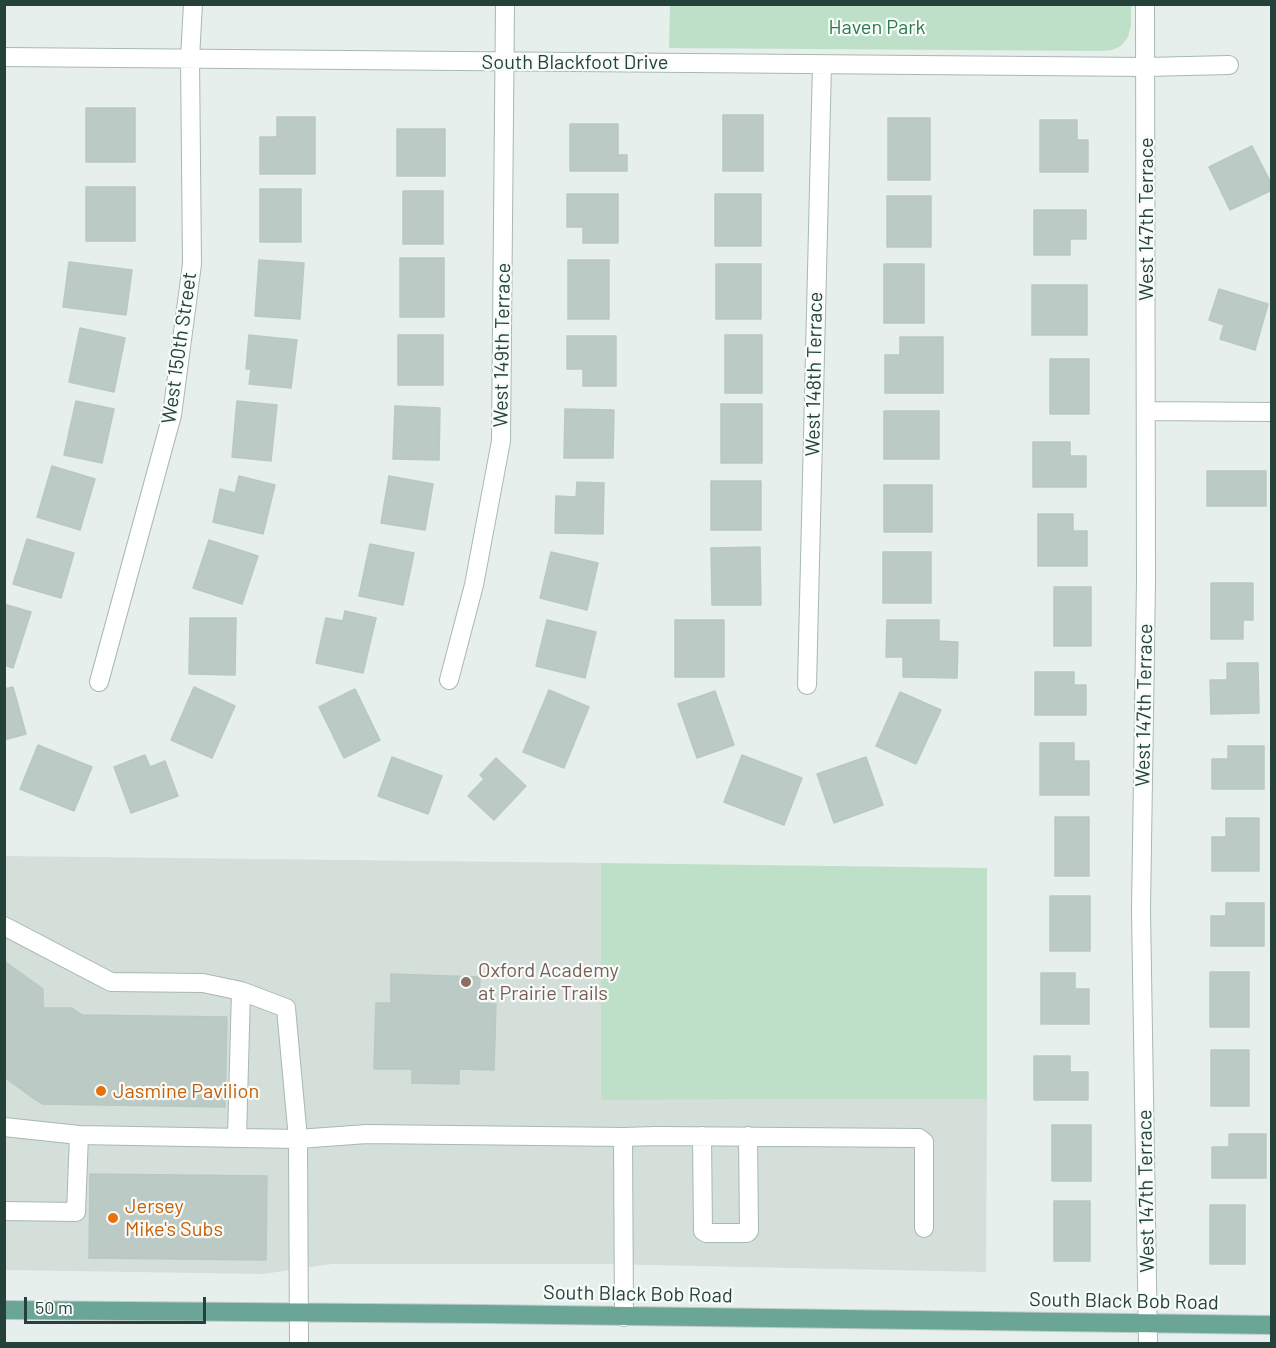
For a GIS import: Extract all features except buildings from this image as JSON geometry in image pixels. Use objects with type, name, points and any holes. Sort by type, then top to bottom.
[{"type":"main road","name":"South Black Bob Road","points":[[4,1310],[1272,1325]]},
{"type":"street","name":"West 150th Street","points":[[99,681],[172,415],[192,264],[190,58],[193,4]]},
{"type":"street","name":"West 149th Terrace","points":[[449,680],[474,585],[501,441],[505,4]]},
{"type":"street","name":"West 147th Terrace","points":[[1145,4],[1146,411],[1141,910],[1148,1344]]},
{"type":"street","name":"South Blackfoot Drive","points":[[4,57],[1146,67]]},
{"type":"street","name":"West 148th Terrace","points":[[807,685],[822,64]]},
{"type":"street","points":[[1146,67],[1229,65]]},
{"type":"street","points":[[1146,411],[1272,412]]},
{"type":"street","points":[[4,926],[111,982],[203,983],[241,991],[286,1008],[298,1139],[299,1344]]},
{"type":"street","points":[[237,1138],[241,991]]},
{"type":"street","points":[[4,1127],[79,1135],[298,1139],[367,1134],[920,1138],[924,1142],[924,1228]]},
{"type":"street","points":[[4,1211],[76,1212],[79,1135]]},
{"type":"street","points":[[702,1136],[703,1231],[706,1233],[747,1233],[749,1231],[748,1137]]},
{"type":"street","points":[[624,1137],[624,1317]]},
{"type":"shaded area","points":[[5,856],[601,863],[601,1100],[987,1099],[986,1272],[601,1264],[332,1264],[263,1274],[5,1270]]},
{"type":"green space","name":"Haven Park","points":[[1131,4],[1131,25],[1128,37],[1121,46],[1112,50],[1100,51],[669,48],[670,5]]},
{"type":"green space","points":[[601,863],[987,868],[987,1099],[601,1100]]},
{"type":"place","name":"Oxford Academy at Prairie Trails","points":[[466,982]]},
{"type":"place","name":"Jasmine Pavilion","points":[[101,1091]]},
{"type":"place","name":"Jersey Mike's Subs","points":[[113,1218]]}]
